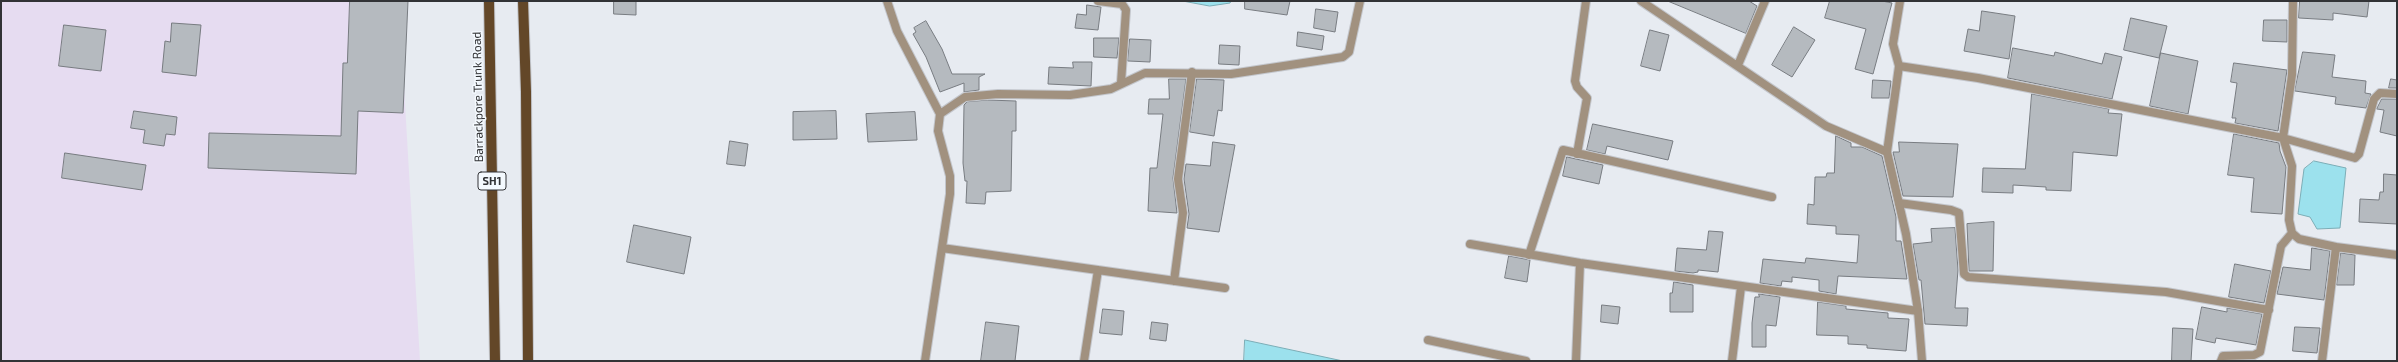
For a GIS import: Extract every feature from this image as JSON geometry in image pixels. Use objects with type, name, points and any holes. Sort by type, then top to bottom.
[{"type":"main road","name":"Barrackpore Trunk Road","points":[[489,1],[495,361]]},
{"type":"main road","points":[[524,1],[528,361]]},
{"type":"street","points":[[887,1],[897,31],[940,114],[938,131],[950,176],[950,194],[925,361]]},
{"type":"street","points":[[1098,1],[1122,4],[1126,10],[1121,83]]},
{"type":"street","points":[[940,114],[965,97],[998,94],[1070,95],[1111,89],[1145,73],[1192,72],[1231,74],[1343,57],[1349,52],[1360,1]]},
{"type":"street","points":[[1577,154],[1586,98],[1577,87],[1575,81],[1586,1]]},
{"type":"street","points":[[1641,1],[1738,65],[1826,126],[1887,152]]},
{"type":"street","points":[[1738,65],[1765,1]]},
{"type":"street","points":[[1900,1],[1893,44],[1899,66],[1887,152],[1906,234],[1918,311],[1922,361]]},
{"type":"street","points":[[2293,1],[2292,75],[2283,138],[2292,166],[2289,220],[2292,233],[2299,240],[2336,247],[2397,254]]},
{"type":"street","points":[[1899,66],[1978,78],[2283,138],[2355,158],[2359,154],[2374,99],[2380,93],[2397,94]]},
{"type":"street","points":[[1174,281],[1183,214],[1178,179],[1192,72]]},
{"type":"street","points":[[1529,255],[1561,151],[1772,197]]},
{"type":"street","points":[[1899,203],[1951,210],[1959,213],[1964,274],[1968,277],[2166,292],[2269,310]]},
{"type":"street","points":[[2221,361],[2223,356],[2254,356],[2260,352],[2281,246],[2292,233]]},
{"type":"street","points":[[1470,244],[1580,263],[1918,311]]},
{"type":"street","points":[[2322,361],[2336,247]]},
{"type":"street","points":[[942,248],[1225,288]]},
{"type":"street","points":[[1576,361],[1580,263]]},
{"type":"street","points":[[1084,361],[1098,270]]},
{"type":"street","points":[[1732,361],[1741,287]]},
{"type":"street","points":[[1428,340],[1526,361]]},
{"type":"shaded area","points":[[1,1],[399,1],[420,361],[1,361]]},
{"type":"water","points":[[1183,1],[1231,1],[1230,3],[1210,6]]},
{"type":"water","points":[[2314,161],[2346,168],[2340,228],[2317,229],[2310,217],[2298,214],[2304,169]]},
{"type":"water","points":[[1245,340],[1343,361],[1244,361]]},
{"type":"building","points":[[350,1],[408,1],[403,113],[358,111],[356,174],[208,168],[209,133],[341,136],[343,63],[347,63]]},
{"type":"building","points":[[614,1],[636,1],[636,15],[614,14]]},
{"type":"building","points":[[1245,1],[1290,1],[1287,15],[1245,9]]},
{"type":"building","points":[[1668,1],[1749,1],[1757,6],[1746,33]]},
{"type":"building","points":[[1830,1],[1882,1],[1892,3],[1873,74],[1855,69],[1866,29],[1825,18]]},
{"type":"building","points":[[2300,1],[2369,1],[2367,17],[2333,13],[2333,20],[2299,18]]},
{"type":"building","points":[[1087,5],[1101,7],[1098,30],[1075,28],[1077,14],[1086,15]]},
{"type":"building","points":[[1316,9],[1338,12],[1335,32],[1314,28]]},
{"type":"building","points":[[1982,11],[2015,16],[2009,59],[1964,51],[1968,29],[1979,31]]},
{"type":"building","points":[[2131,18],[2167,26],[2159,58],[2124,50]]},
{"type":"building","points":[[2264,20],[2287,20],[2287,42],[2263,41]]},
{"type":"building","points":[[926,21],[942,49],[952,74],[985,74],[979,77],[979,90],[964,92],[964,83],[940,92],[926,57],[913,34],[916,32],[914,28]]},
{"type":"building","points":[[172,23],[201,25],[196,76],[162,72],[165,41],[170,42]]},
{"type":"building","points":[[64,25],[106,30],[101,71],[59,66]]},
{"type":"building","points":[[1794,27],[1815,40],[1792,77],[1772,65]]},
{"type":"building","points":[[1650,30],[1669,35],[1660,71],[1641,66]]},
{"type":"building","points":[[1298,32],[1324,36],[1322,50],[1297,46]]},
{"type":"building","points":[[1094,38],[1119,38],[1117,58],[1094,57]]},
{"type":"building","points":[[1130,39],[1151,40],[1150,62],[1128,61]]},
{"type":"building","points":[[1220,45],[1240,46],[1239,65],[1219,64]]},
{"type":"building","points":[[2013,48],[2054,56],[2055,52],[2102,64],[2105,53],[2122,57],[2112,99],[2008,78]]},
{"type":"building","points":[[2303,52],[2335,55],[2332,77],[2366,81],[2365,93],[2371,94],[2366,108],[2335,104],[2336,97],[2295,91]]},
{"type":"building","points":[[2161,53],[2198,61],[2188,114],[2150,106]]},
{"type":"building","points":[[1073,62],[1092,62],[1091,86],[1048,84],[1049,67],[1073,68]]},
{"type":"building","points":[[2234,63],[2287,70],[2278,131],[2235,123],[2236,118],[2232,118],[2237,83],[2231,82]]},
{"type":"building","points":[[1169,79],[1186,79],[1173,178],[1177,213],[1148,211],[1150,168],[1157,168],[1163,114],[1148,114],[1149,99],[1169,99]]},
{"type":"building","points":[[1197,79],[1224,80],[1222,111],[1218,110],[1214,136],[1190,132]]},
{"type":"building","points":[[2391,79],[2397,80],[2397,88],[2389,88]]},
{"type":"building","points":[[1873,80],[1891,81],[1889,98],[1872,98]]},
{"type":"building","points":[[2032,94],[2109,109],[2108,113],[2122,114],[2117,156],[2073,152],[2071,191],[2046,190],[2046,187],[2013,185],[2013,193],[1982,192],[1983,168],[2025,169]]},
{"type":"building","points":[[2382,99],[2397,99],[2397,136],[2380,132],[2384,110],[2377,109]]},
{"type":"building","points":[[988,100],[1016,101],[1016,131],[1012,131],[1011,191],[986,192],[985,204],[966,203],[967,181],[965,181],[963,163],[964,105],[967,102]]},
{"type":"building","points":[[134,111],[177,117],[175,135],[166,134],[164,146],[143,143],[145,130],[131,128]]},
{"type":"building","points":[[836,111],[837,139],[793,140],[793,112]]},
{"type":"building","points":[[915,112],[917,140],[868,142],[866,114]]},
{"type":"building","points":[[1593,124],[1673,141],[1668,160],[1607,146],[1605,154],[1587,150]]},
{"type":"building","points":[[2234,134],[2279,143],[2280,151],[2286,167],[2282,214],[2251,212],[2254,178],[2228,175]]},
{"type":"building","points":[[1836,136],[1851,143],[1851,147],[1862,147],[1882,156],[1896,217],[1896,241],[1901,241],[1907,279],[1838,276],[1836,294],[1819,291],[1819,280],[1792,277],[1792,282],[1782,281],[1781,286],[1760,283],[1763,259],[1805,263],[1806,258],[1857,263],[1859,235],[1836,234],[1836,226],[1807,224],[1808,204],[1814,205],[1815,177],[1826,177],[1827,173],[1834,173]]},
{"type":"building","points":[[730,141],[748,144],[745,166],[727,164]]},
{"type":"building","points":[[1213,142],[1235,145],[1219,232],[1187,228],[1189,214],[1184,179],[1186,164],[1210,166]]},
{"type":"building","points":[[1899,142],[1958,144],[1953,197],[1903,196],[1893,152],[1899,152]]},
{"type":"building","points":[[65,153],[146,165],[142,190],[62,178]]},
{"type":"building","points":[[1567,157],[1603,165],[1599,184],[1563,176]]},
{"type":"building","points":[[2384,174],[2397,175],[2397,224],[2359,222],[2360,199],[2379,200],[2380,192],[2383,192]]},
{"type":"building","points":[[1994,222],[1993,271],[1969,271],[1967,224]]},
{"type":"building","points":[[634,225],[691,237],[684,274],[627,262]]},
{"type":"building","points":[[1955,228],[1958,270],[1955,308],[1968,308],[1967,326],[1925,324],[1921,280],[1919,280],[1913,244],[1932,242],[1931,229]]},
{"type":"building","points":[[1709,231],[1723,232],[1718,272],[1698,270],[1698,272],[1693,273],[1675,271],[1677,248],[1706,250]]},
{"type":"building","points":[[2312,248],[2330,251],[2324,300],[2277,294],[2283,267],[2310,270]]},
{"type":"building","points":[[2341,253],[2355,255],[2354,285],[2337,285]]},
{"type":"building","points":[[1509,256],[1530,260],[1527,282],[1505,278]]},
{"type":"building","points":[[2235,264],[2271,271],[2264,303],[2229,297]]},
{"type":"building","points":[[1674,282],[1693,285],[1693,312],[1670,312],[1670,293],[1672,293]]},
{"type":"building","points":[[1759,294],[1780,297],[1776,326],[1766,325],[1766,347],[1752,347],[1752,323],[1755,297],[1759,297]]},
{"type":"building","points":[[1818,302],[1846,306],[1846,309],[1888,313],[1888,318],[1909,319],[1906,351],[1867,348],[1867,345],[1848,344],[1848,336],[1817,335]]},
{"type":"building","points":[[1602,305],[1620,307],[1618,324],[1601,322]]},
{"type":"building","points":[[2202,307],[2227,312],[2227,308],[2262,314],[2256,345],[2216,338],[2215,343],[2196,339]]},
{"type":"building","points":[[1103,309],[1124,311],[1122,335],[1100,333]]},
{"type":"building","points":[[986,322],[1019,326],[1015,361],[981,361]]},
{"type":"building","points":[[1152,322],[1168,324],[1166,341],[1150,339]]},
{"type":"building","points":[[2295,327],[2320,328],[2317,353],[2293,351]]},
{"type":"building","points":[[2173,328],[2193,329],[2191,361],[2172,361]]}]
